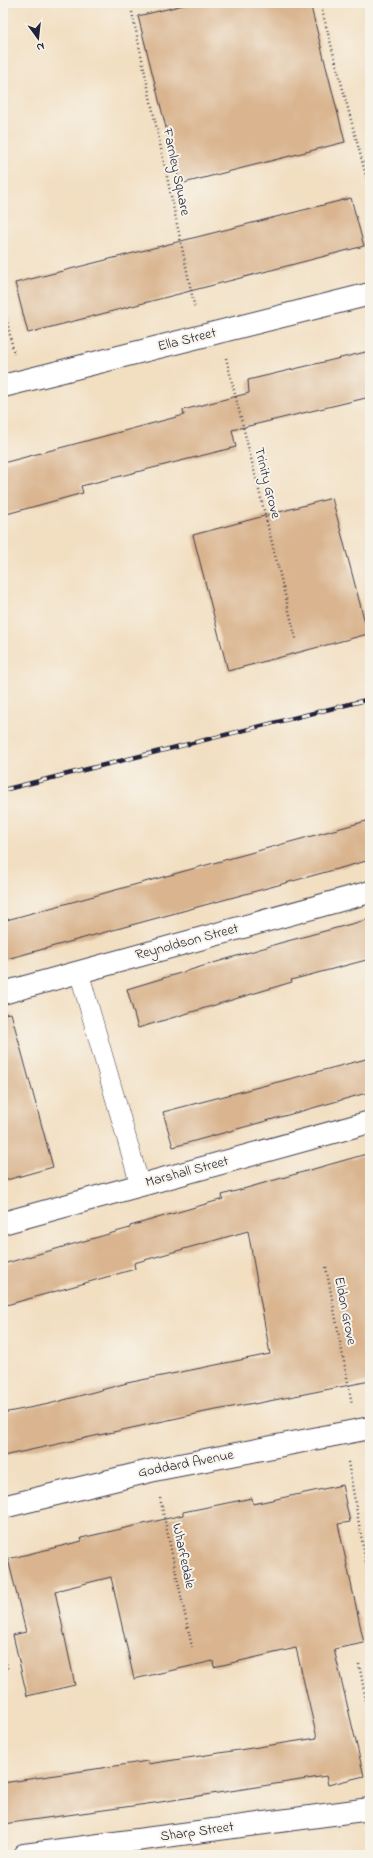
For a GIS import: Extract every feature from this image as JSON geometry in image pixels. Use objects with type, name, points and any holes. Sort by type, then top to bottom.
[{"type":"street","name":"Ella Street","points":[[11,384],[370,294]]},
{"type":"street","name":"Reynoldson Street","points":[[3,993],[370,892]]},
{"type":"street","name":"Marshall Street","points":[[3,1223],[370,1122]]},
{"type":"street","name":"Goddard Avenue","points":[[3,1506],[154,1470],[357,1430]]},
{"type":"street","name":"Sharp Street","points":[[24,1855],[370,1809]]},
{"type":"lane","points":[[79,972],[140,1185]]},
{"type":"path","points":[[320,3],[370,191]]},
{"type":"path","name":"Farnley Square","points":[[132,12],[210,334]]},
{"type":"path","points":[[3,303],[11,384]]},
{"type":"path","name":"Trinity Grove","points":[[210,334],[296,639]]},
{"type":"path","name":"Eldon Grove","points":[[326,1267],[357,1430],[370,1586]]},
{"type":"path","name":"Wharfedale","points":[[154,1470],[192,1647]]},
{"type":"path","points":[[3,1652],[8,1671]]},
{"type":"path","points":[[359,1664],[370,1721]]},
{"type":"building","points":[[192,3],[310,3],[345,142],[180,184],[138,16]]},
{"type":"building","points":[[351,198],[364,246],[28,333],[15,283]]},
{"type":"building","points":[[370,351],[370,397],[232,430],[236,447],[81,486],[83,493],[3,515],[3,463],[184,415],[183,410],[249,393],[248,380]]},
{"type":"building","points":[[332,498],[368,634],[228,671],[193,535]]},
{"type":"building","points":[[370,820],[370,860],[3,960],[3,921]]},
{"type":"building","points":[[370,919],[370,959],[291,980],[292,982],[138,1028],[127,989],[280,943]]},
{"type":"building","points":[[11,1013],[53,1167],[3,1181],[3,1014]]},
{"type":"building","points":[[370,1058],[370,1092],[173,1147],[163,1112]]},
{"type":"building","points":[[370,1153],[370,1381],[205,1412],[3,1456],[3,1413],[49,1404],[127,1383],[270,1354],[248,1231],[134,1263],[135,1269],[3,1306],[3,1264],[130,1228],[130,1226],[223,1199],[222,1195]]},
{"type":"building","points":[[342,1485],[350,1522],[338,1524],[364,1643],[334,1649],[364,1776],[328,1785],[326,1776],[154,1803],[3,1824],[3,1783],[148,1761],[148,1764],[317,1738],[296,1648],[214,1667],[213,1661],[134,1679],[111,1577],[55,1591],[75,1685],[27,1696],[13,1635],[26,1632],[8,1559],[82,1541],[81,1538],[183,1515],[183,1512],[252,1498],[253,1504]]},
{"type":"railway","points":[[3,790],[370,699]]}]
